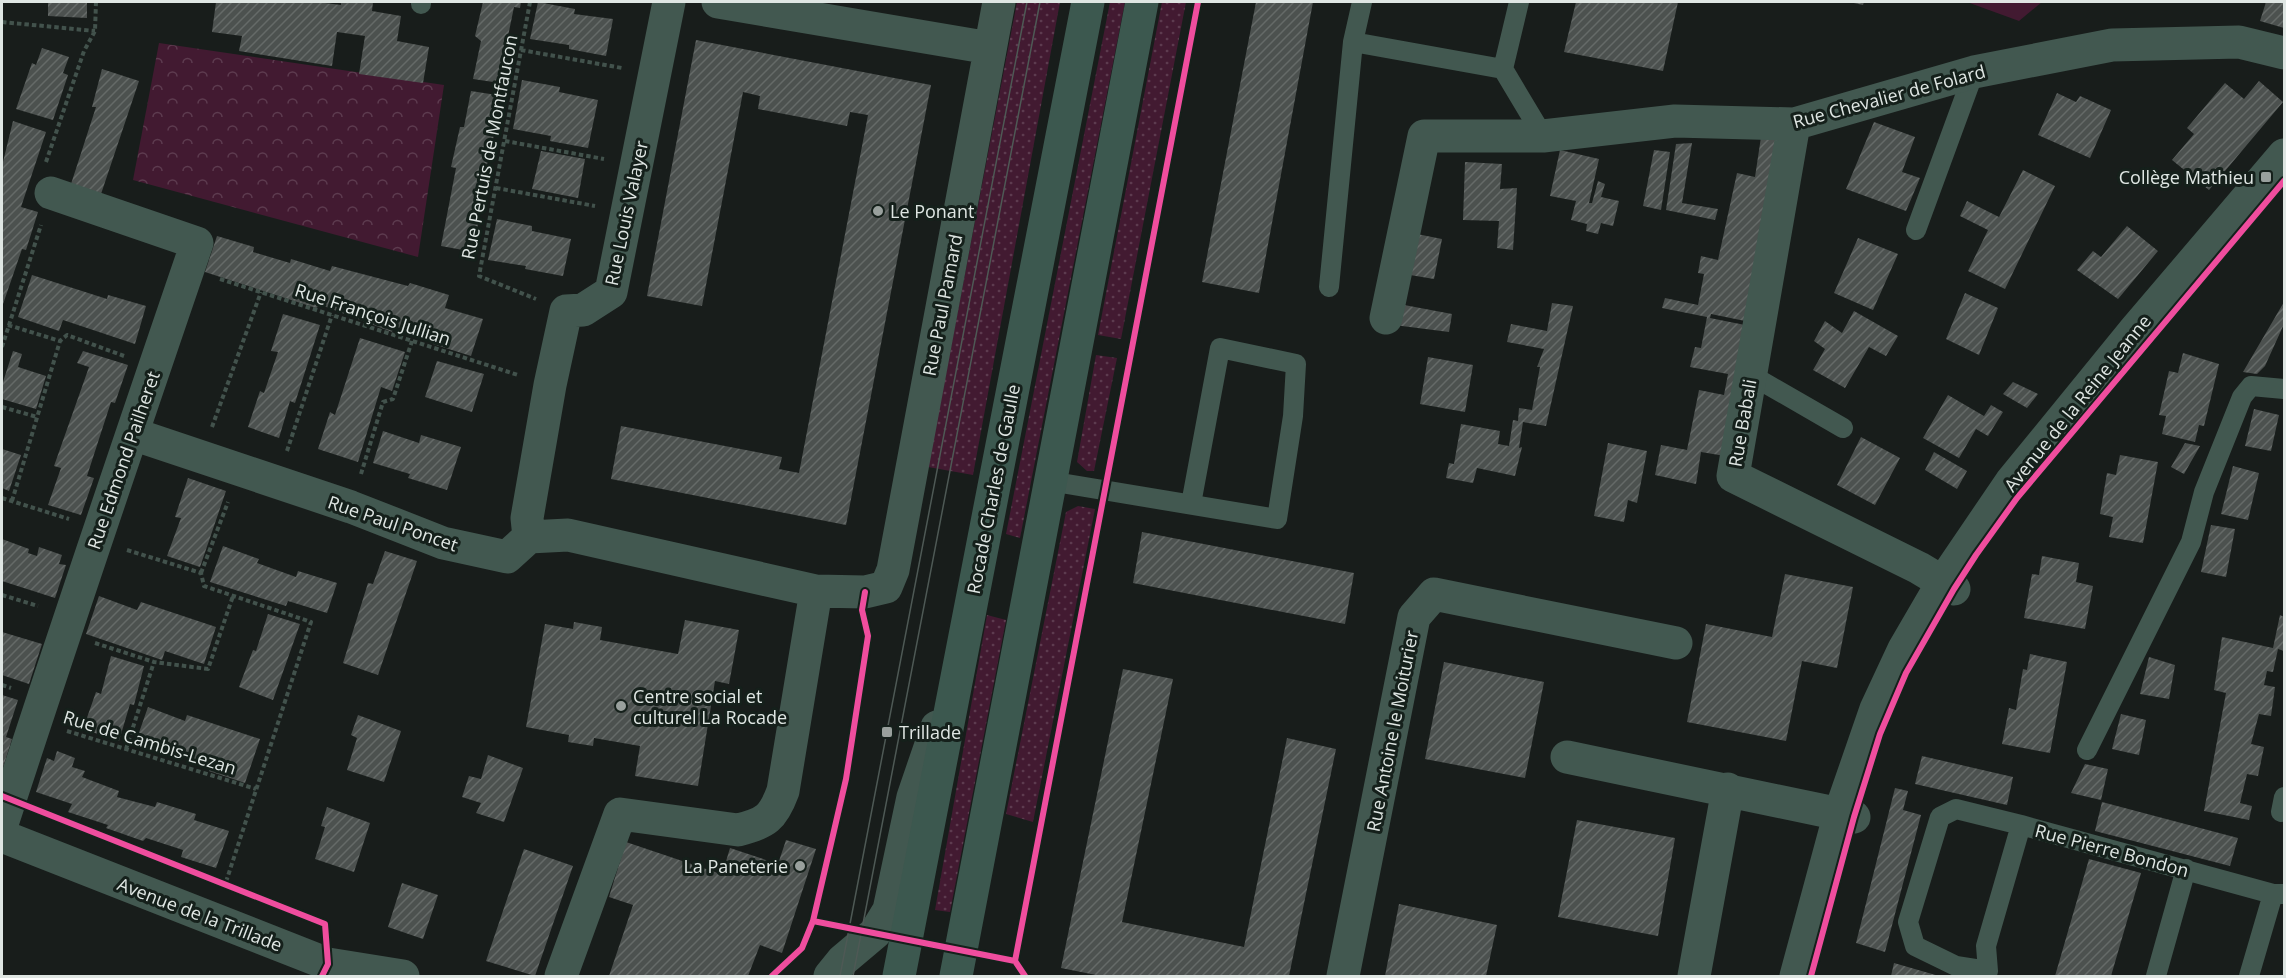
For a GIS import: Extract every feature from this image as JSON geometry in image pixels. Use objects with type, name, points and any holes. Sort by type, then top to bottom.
[{"type":"main road","name":"Rocade Charles de Gaulle","points":[[899,976],[1088,2]]},
{"type":"main road","points":[[956,976],[1142,2]]},
{"type":"street","name":"Rue Louis Valayer","points":[[566,311],[583,310],[611,292],[669,2]]},
{"type":"street","points":[[718,2],[990,48]]},
{"type":"street","name":"Rue Paul Pamard","points":[[816,591],[865,592],[886,587],[893,570],[999,2]]},
{"type":"street","name":"Rue Chevalier de Folard","points":[[1386,318],[1424,136],[1543,136],[1675,122],[1794,124],[1974,72],[2112,45],[2239,42],[2284,53]]},
{"type":"street","name":"Rue Babali","points":[[1794,124],[1733,476],[1919,568],[1949,586]]},
{"type":"street","name":"Avenue de la Reine Jeanne","points":[[1796,976],[1847,815],[1876,709],[1904,649],[1949,586],[2012,482],[2135,330],[2284,155]]},
{"type":"street","name":"Rue Edmond Pailheret","points":[[2,824],[64,632],[197,243],[51,193]]},
{"type":"street","points":[[561,976],[620,814],[738,830],[757,825],[776,811],[783,791],[816,591],[568,535],[528,537],[527,518],[550,385],[566,311]]},
{"type":"street","name":"Rue Paul Poncet","points":[[133,434],[351,507],[443,543],[507,557],[528,537]]},
{"type":"street","name":"Rue Antoine le Moiturier","points":[[1343,976],[1414,617],[1434,594],[1676,643]]},
{"type":"street","points":[[830,976],[843,960],[875,933],[889,910],[913,797],[958,666]]},
{"type":"street","points":[[1567,758],[1847,815]]},
{"type":"street","points":[[1694,976],[1728,789]]},
{"type":"street","name":"Avenue de la Trillade","points":[[2,836],[214,920],[325,970],[403,976]]},
{"type":"lane","points":[[1329,287],[1353,42],[1362,2]]},
{"type":"lane","points":[[1519,2],[1503,69],[1543,136]]},
{"type":"lane","points":[[1353,42],[1503,69]]},
{"type":"lane","points":[[1916,230],[1974,72]]},
{"type":"lane","points":[[1049,480],[1277,519],[1293,416],[1296,364],[1220,348],[1191,504]]},
{"type":"lane","points":[[1750,375],[1843,428]]},
{"type":"lane","points":[[2087,750],[2191,542],[2204,492],[2242,398],[2251,386],[2284,389]]},
{"type":"lane","points":[[1987,974],[1956,966],[1915,946],[1908,922],[1940,817],[1956,809],[2021,825]]},
{"type":"lane","name":"Rue Pierre Bondon","points":[[1987,974],[1986,946],[2021,825],[2279,894]]},
{"type":"lane","points":[[2156,976],[2186,869]]},
{"type":"lane","points":[[2249,976],[2279,894]]},
{"type":"path","points":[[2,347],[51,193],[36,192],[84,51],[95,31],[96,2]]},
{"type":"path","points":[[2,22],[95,31]]},
{"type":"path","points":[[521,50],[655,74]]},
{"type":"path","points":[[505,141],[637,165]]},
{"type":"path","points":[[495,188],[628,212]]},
{"type":"path","points":[[201,457],[261,292]]},
{"type":"path","points":[[276,482],[332,315]]},
{"type":"path","points":[[8,325],[60,341]]},
{"type":"path","points":[[12,501],[60,341],[67,335],[155,368]]},
{"type":"path","points":[[351,507],[384,402],[393,399],[412,341]]},
{"type":"path","points":[[2,407],[37,417]]},
{"type":"path","points":[[64,632],[154,662],[208,669],[232,596],[204,586],[201,573],[240,470]]},
{"type":"path","points":[[2,498],[201,573]]},
{"type":"path","points":[[126,749],[154,662]]},
{"type":"green space","points":[[1017,2],[1060,2],[973,475],[928,467]]},
{"type":"green space","points":[[1110,2],[1125,2],[1020,538],[1006,534]]},
{"type":"green space","points":[[1162,2],[1186,2],[1121,339],[1098,335]]},
{"type":"green space","points":[[1967,2],[2042,2],[2019,21]]},
{"type":"green space","points":[[159,43],[444,85],[418,257],[133,180]]},
{"type":"green space","points":[[1096,355],[1117,358],[1094,471],[1087,471],[1077,462]]},
{"type":"green space","points":[[1078,506],[1095,509],[1033,822],[1006,814],[1066,512]]},
{"type":"green space","points":[[987,615],[1006,620],[950,912],[935,910]]},
{"type":"building","points":[[48,2],[87,2],[87,18],[48,16]]},
{"type":"building","points":[[216,2],[317,2],[341,5],[341,2],[373,2],[372,11],[401,16],[397,41],[429,47],[423,83],[359,74],[365,36],[337,32],[332,66],[239,51],[242,36],[212,32]]},
{"type":"building","points":[[483,2],[521,2],[520,8],[514,7],[500,83],[473,79],[481,41],[475,36]]},
{"type":"building","points":[[538,2],[575,9],[574,14],[613,19],[606,56],[569,49],[569,45],[530,39]]},
{"type":"building","points":[[1256,2],[1313,2],[1259,293],[1202,282]]},
{"type":"building","points":[[1576,2],[1678,2],[1663,71],[1564,52]]},
{"type":"building","points":[[2266,2],[2284,2],[2284,28],[2260,21]]},
{"type":"building","name":"Le Ponant","points":[[696,40],[931,85],[846,525],[611,479],[621,426],[782,457],[779,469],[799,473],[868,115],[850,112],[847,126],[758,109],[760,96],[743,92],[702,306],[647,296]]},
{"type":"building","points":[[42,48],[69,57],[63,73],[68,75],[53,120],[16,109],[32,63],[36,65]]},
{"type":"building","points":[[102,69],[139,81],[101,194],[71,184],[96,107],[92,107]]},
{"type":"building","points":[[522,80],[560,87],[559,92],[598,100],[588,148],[550,141],[551,136],[513,129]]},
{"type":"building","points":[[2259,81],[2283,102],[2209,190],[2172,160],[2194,134],[2187,128],[2225,83],[2244,99]]},
{"type":"building","points":[[471,91],[503,96],[485,174],[474,252],[441,246],[456,168],[451,167],[460,127],[464,127]]},
{"type":"building","points":[[2057,93],[2076,102],[2080,96],[2111,110],[2090,158],[2038,135]]},
{"type":"building","points":[[13,121],[46,132],[21,207],[38,212],[26,250],[22,249],[2,307],[2,166]]},
{"type":"building","points":[[1874,122],[1915,137],[1902,172],[1920,178],[1906,211],[1846,189]]},
{"type":"building","points":[[1761,137],[1785,141],[1750,322],[1711,314],[1710,318],[1750,326],[1725,456],[1701,452],[1696,484],[1655,475],[1661,445],[1687,450],[1699,390],[1724,395],[1728,374],[1690,367],[1695,347],[1701,348],[1707,317],[1662,308],[1665,298],[1698,305],[1704,274],[1698,273],[1701,256],[1718,260],[1737,173],[1755,177]]},
{"type":"building","points":[[1692,143],[1682,203],[1718,209],[1715,220],[1666,210],[1676,144]]},
{"type":"building","points":[[1560,150],[1599,159],[1589,203],[1592,203],[1598,181],[1605,184],[1601,197],[1619,201],[1613,226],[1601,223],[1598,234],[1586,231],[1587,224],[1571,220],[1576,201],[1550,196]]},
{"type":"building","points":[[1654,150],[1670,152],[1661,210],[1643,206]]},
{"type":"building","points":[[541,151],[585,159],[578,198],[532,189]]},
{"type":"building","points":[[1465,162],[1502,164],[1500,189],[1517,188],[1513,250],[1497,248],[1499,221],[1463,220]]},
{"type":"building","points":[[2023,170],[2055,186],[2005,289],[1968,271],[1988,230],[1960,216],[1967,201],[1999,217]]},
{"type":"building","points":[[497,219],[532,226],[532,231],[571,239],[563,276],[525,269],[526,266],[488,260]]},
{"type":"building","points":[[2127,226],[2158,251],[2118,299],[2077,270],[2093,251],[2101,257]]},
{"type":"building","points":[[1412,233],[1442,239],[1434,279],[1404,274]]},
{"type":"building","points":[[217,236],[254,247],[253,252],[290,263],[291,259],[330,271],[332,266],[408,286],[410,283],[449,295],[445,308],[483,319],[471,356],[433,344],[435,339],[394,326],[392,332],[321,305],[316,308],[205,272]]},
{"type":"building","points":[[1858,238],[1898,254],[1873,310],[1834,293]]},
{"type":"building","points":[[32,275],[107,299],[108,295],[146,306],[135,344],[63,320],[59,331],[18,317]]},
{"type":"building","points":[[1965,293],[1998,308],[1979,355],[1946,339]]},
{"type":"building","points":[[2284,302],[2284,324],[2265,366],[2257,374],[2243,372]]},
{"type":"building","points":[[1552,303],[1573,306],[1546,426],[1523,422],[1519,448],[1522,447],[1515,476],[1477,468],[1473,483],[1446,478],[1449,463],[1454,464],[1461,424],[1500,431],[1498,444],[1509,446],[1513,420],[1518,421],[1519,408],[1532,410],[1540,367],[1537,367],[1544,349],[1507,342],[1511,324],[1547,331]]},
{"type":"building","points":[[1399,304],[1452,314],[1449,332],[1394,325]]},
{"type":"building","points":[[1854,311],[1898,336],[1886,356],[1869,347],[1845,388],[1813,370],[1825,349],[1814,341],[1825,321],[1842,333]]},
{"type":"building","points":[[283,314],[320,325],[295,403],[290,401],[279,438],[248,427],[260,391],[264,393],[278,352],[271,351]]},
{"type":"building","points":[[360,338],[405,352],[392,391],[381,387],[358,462],[318,449],[330,412],[335,415]]},
{"type":"building","points":[[13,351],[22,354],[18,367],[46,376],[36,409],[2,399],[2,385]]},
{"type":"building","points":[[83,351],[128,365],[115,403],[111,402],[87,476],[94,478],[81,515],[48,505],[61,468],[54,466],[89,367],[77,363]]},
{"type":"building","points":[[2183,353],[2219,364],[2204,426],[2199,425],[2195,442],[2162,434],[2166,416],[2159,415],[2169,371],[2178,373]]},
{"type":"building","points":[[1428,357],[1473,365],[1465,412],[1420,404]]},
{"type":"building","points":[[437,361],[484,374],[472,412],[425,397]]},
{"type":"building","points":[[2013,382],[2038,394],[2027,408],[2003,394]]},
{"type":"building","points":[[1948,395],[1984,416],[1991,405],[2003,412],[1988,436],[1976,429],[1959,458],[1923,438]]},
{"type":"building","points":[[2254,409],[2279,415],[2271,451],[2245,446]]},
{"type":"building","points":[[383,431],[419,443],[421,435],[461,447],[447,490],[408,478],[410,474],[373,463]]},
{"type":"building","points":[[1861,437],[1900,458],[1875,505],[1837,485]]},
{"type":"building","points":[[1608,443],[1647,451],[1637,503],[1628,500],[1624,522],[1594,516]]},
{"type":"building","points":[[2185,443],[2200,446],[2184,474],[2171,467]]},
{"type":"building","points":[[2,449],[21,455],[9,491],[2,488]]},
{"type":"building","points":[[1934,452],[1967,471],[1957,489],[1925,470]]},
{"type":"building","points":[[2120,455],[2158,462],[2143,543],[2109,537],[2113,517],[2100,514],[2107,473],[2116,475]]},
{"type":"building","points":[[2233,466],[2259,473],[2248,520],[2221,514]]},
{"type":"building","points":[[188,478],[226,491],[200,567],[167,556],[181,518],[175,517]]},
{"type":"building","points":[[2211,525],[2235,529],[2226,577],[2201,572]]},
{"type":"building","points":[[1142,532],[1354,573],[1345,624],[1133,583]]},
{"type":"building","points":[[2,539],[29,549],[28,553],[37,556],[39,547],[62,555],[59,564],[66,565],[55,598],[2,581]]},
{"type":"building","points":[[223,546],[259,559],[257,563],[296,577],[298,571],[337,583],[327,613],[288,601],[286,606],[210,582]]},
{"type":"building","points":[[385,551],[417,561],[378,675],[343,663],[368,583],[373,584]]},
{"type":"building","points":[[2042,556],[2079,563],[2076,582],[2093,586],[2085,629],[2024,618],[2032,574],[2039,575]]},
{"type":"building","points":[[1785,574],[1853,587],[1837,668],[1802,661],[1786,741],[1687,722],[1706,624],[1772,637]]},
{"type":"building","points":[[99,596],[137,610],[141,602],[216,627],[204,664],[165,651],[162,660],[86,634]]},
{"type":"building","points":[[268,614],[300,624],[273,700],[239,687],[253,650],[256,651]]},
{"type":"building","points":[[2280,615],[2284,617],[2284,651],[2278,649],[2273,672],[2267,671],[2264,685],[2275,687],[2271,716],[2259,714],[2251,744],[2264,747],[2258,776],[2247,774],[2240,803],[2252,806],[2249,820],[2204,811],[2226,693],[2214,690],[2222,637],[2273,648]]},
{"type":"building","name":"Centre social et culturel La Rocade","points":[[685,620],[739,630],[729,684],[715,681],[698,786],[635,776],[640,746],[594,738],[593,746],[568,742],[569,735],[526,727],[545,624],[573,629],[574,622],[602,627],[600,640],[678,654]]},
{"type":"building","points":[[2,632],[42,644],[29,684],[2,675]]},
{"type":"building","points":[[2030,654],[2067,662],[2050,753],[2002,744],[2009,708],[2016,710],[2023,669],[2027,670]]},
{"type":"building","points":[[111,656],[144,666],[134,705],[130,704],[119,741],[83,729],[96,692],[101,694]]},
{"type":"building","points":[[2149,657],[2175,665],[2169,699],[2140,694]]},
{"type":"building","points":[[1444,662],[1544,682],[1525,778],[1425,759]]},
{"type":"building","points":[[1123,669],[1173,679],[1122,922],[1244,947],[1287,738],[1336,749],[1289,976],[1101,976],[1061,968]]},
{"type":"building","points":[[2,695],[18,700],[6,737],[12,739],[2,771]]},
{"type":"building","points":[[148,707],[185,721],[187,715],[260,739],[245,783],[209,771],[211,764],[175,753],[173,757],[135,744]]},
{"type":"building","points":[[2121,714],[2146,720],[2139,755],[2112,749]]},
{"type":"building","points":[[358,715],[401,731],[384,782],[347,770],[357,738],[351,735]]},
{"type":"building","points":[[57,751],[75,758],[72,767],[85,771],[82,777],[119,791],[117,797],[155,807],[157,802],[196,814],[194,820],[229,831],[216,868],[181,857],[183,850],[146,838],[143,841],[106,828],[108,825],[68,812],[72,804],[36,792],[47,758],[54,761]]},
{"type":"building","points":[[488,755],[523,768],[504,822],[476,813],[481,803],[462,797],[469,776],[481,779]]},
{"type":"building","points":[[1922,756],[2013,777],[2007,805],[1915,784]]},
{"type":"building","points":[[2085,764],[2108,769],[2101,800],[2071,793]]},
{"type":"building","points":[[1895,788],[1908,791],[1903,810],[1921,815],[1885,952],[1856,943]]},
{"type":"building","points":[[2102,802],[2238,838],[2230,866],[2095,831]]},
{"type":"building","points":[[327,807],[370,823],[354,872],[315,859],[325,827],[321,826]]},
{"type":"building","points":[[1577,820],[1675,838],[1658,936],[1558,917]]},
{"type":"building","points":[[786,840],[816,849],[782,953],[760,945],[748,976],[609,976],[633,905],[609,897],[626,842],[718,873],[720,867],[724,868],[730,848],[778,864]]},
{"type":"building","points":[[524,849],[573,866],[535,976],[486,961]]},
{"type":"building","points":[[2089,859],[2141,873],[2111,976],[2055,976]]},
{"type":"building","points":[[402,883],[438,895],[423,939],[388,927]]},
{"type":"building","points":[[1399,904],[1497,925],[1486,976],[1385,976]]},
{"type":"building","points":[[1894,963],[1939,976],[1891,976]]},
{"type":"tram line","points":[[840,976],[1027,2]]},
{"type":"tram line","points":[[853,976],[1040,2]]},
{"type":"cycle path","points":[[1025,976],[1015,961],[1198,2]]},
{"type":"cycle path","points":[[1811,976],[1854,817],[1880,734],[1906,673],[1954,589],[2017,498],[2284,181]]},
{"type":"cycle path","points":[[772,976],[802,948],[813,921],[846,779],[868,636],[862,610],[865,592]]},
{"type":"cycle path","points":[[2,796],[325,924],[328,964],[322,976]]},
{"type":"cycle path","points":[[813,921],[1015,961]]},
{"type":"place","name":"Collège Mathieu","points":[[2266,177]]},
{"type":"place","name":"Le Ponant","points":[[878,211]]},
{"type":"place","name":"Centre social et culturel La Rocade","points":[[621,706]]},
{"type":"place","name":"Trillade","points":[[887,732]]},
{"type":"place","name":"La Paneterie","points":[[800,866]]}]
